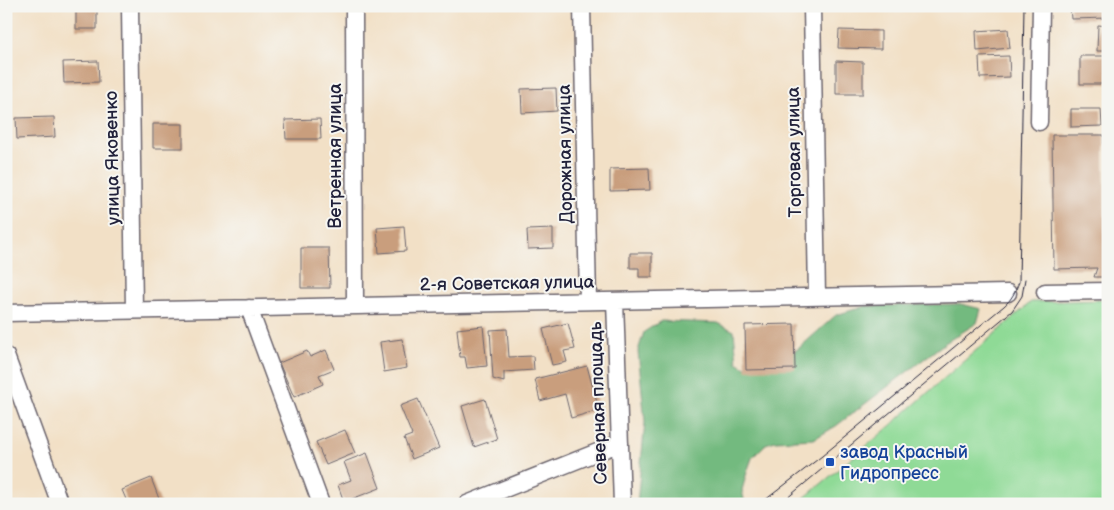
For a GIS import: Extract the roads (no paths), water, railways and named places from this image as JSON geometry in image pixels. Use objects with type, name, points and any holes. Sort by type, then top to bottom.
[{"type":"street","name":"улица Яковенко","points":[[130,6],[134,310]]},
{"type":"street","name":"Ветренная улица","points":[[354,6],[355,306]]},
{"type":"street","name":"Дорожная улица","points":[[582,6],[588,301]]},
{"type":"street","name":"Торговая улица","points":[[812,6],[817,296]]},
{"type":"street","points":[[1038,122],[1040,6]]},
{"type":"street","points":[[1045,292],[1108,291]]},
{"type":"street","name":"2-я Советская улица","points":[[6,313],[1008,293]]},
{"type":"street","name":"Северная площадь","points":[[615,301],[622,504]]},
{"type":"street","points":[[249,308],[321,504]]},
{"type":"street","points":[[6,356],[60,504]]},
{"type":"street","points":[[467,504],[620,443]]},
{"type":"tram line","points":[[760,504],[822,456],[1004,306],[1015,292],[1019,282],[1024,6]]},
{"type":"tram line","points":[[780,504],[1012,311],[1022,296],[1025,279]]},
{"type":"place","name":"завод Красный Гидропресс","points":[[830,462]]}]
